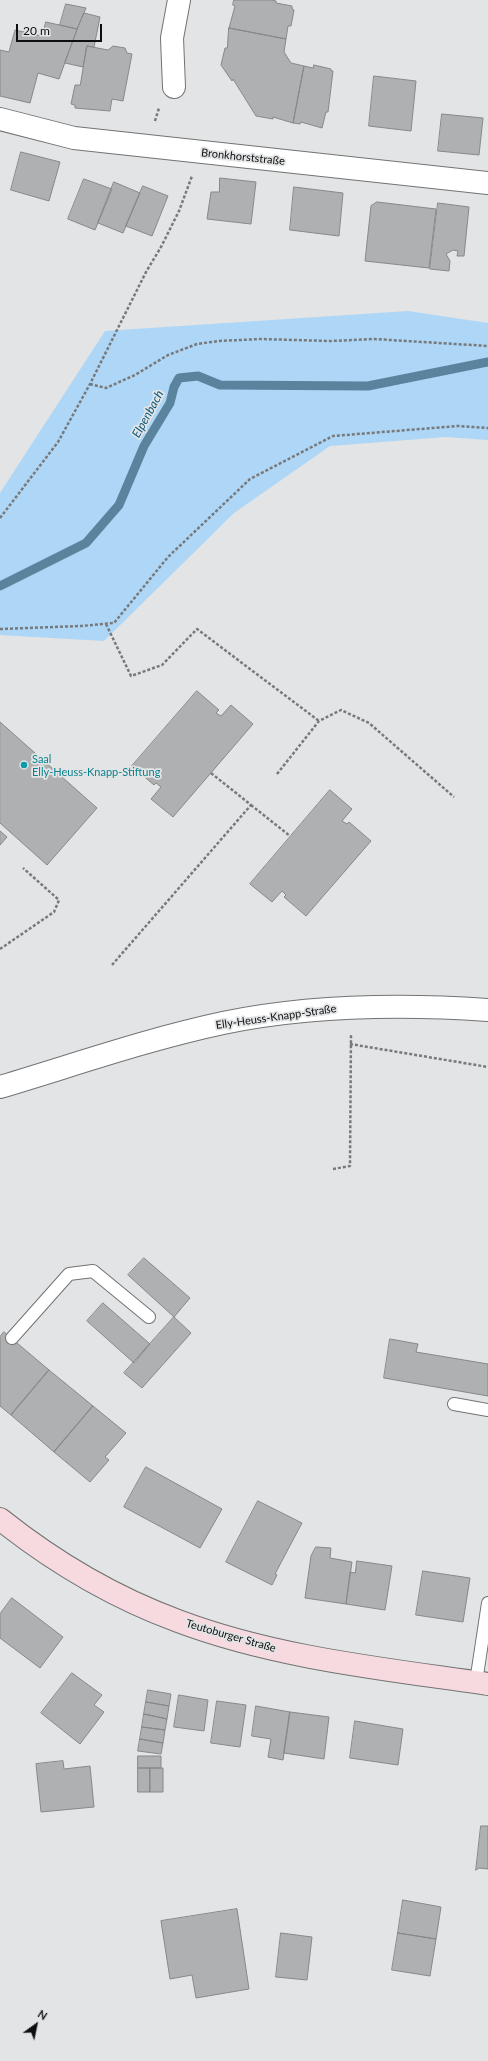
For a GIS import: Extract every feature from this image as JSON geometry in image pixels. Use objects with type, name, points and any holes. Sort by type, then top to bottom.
[{"type":"main road","name":"Teutoburger Straße","points":[[0,1519],[52,1557],[97,1584],[178,1621],[231,1637],[292,1652],[482,1683]]},
{"type":"street","points":[[174,87],[172,38],[179,0]]},
{"type":"street","name":"Bronkhorststraße","points":[[0,119],[74,138],[488,183]]},
{"type":"street","name":"Elly-Heuss-Knapp-Straße","points":[[0,1087],[125,1049],[224,1023],[353,1007],[488,1010]]},
{"type":"lane","points":[[12,1338],[69,1274],[93,1271],[149,1317]]},
{"type":"lane","points":[[454,1404],[488,1410]]},
{"type":"lane","points":[[482,1683],[488,1603]]},
{"type":"path","points":[[152,147],[156,112],[174,87]]},
{"type":"path","points":[[0,518],[58,442],[90,384],[146,272],[176,217],[202,153]]},
{"type":"path","points":[[90,384],[106,388],[135,375],[168,355],[197,344],[219,341],[260,339],[331,342],[374,339],[488,346]]},
{"type":"path","points":[[0,629],[114,623],[168,557],[250,480],[333,436],[458,426],[488,428]]},
{"type":"path","points":[[106,624],[131,676],[162,665],[197,629],[319,721]]},
{"type":"path","points":[[277,774],[319,721],[341,710],[369,723],[454,797]]},
{"type":"path","points":[[211,773],[290,836]]},
{"type":"path","points":[[112,965],[251,805]]},
{"type":"path","points":[[0,948],[54,912],[59,900],[23,868]]},
{"type":"path","points":[[333,1169],[350,1166],[350,1044],[353,1007]]},
{"type":"path","points":[[350,1044],[488,1067]]},
{"type":"shaded area","points":[[408,311],[488,323],[488,440],[446,437],[330,446],[234,513],[104,641],[0,635],[0,493],[105,331]]},
{"type":"building","points":[[234,0],[272,0],[276,1],[276,3],[292,6],[292,9],[294,10],[291,26],[288,26],[286,39],[229,28],[235,6],[233,5]]},
{"type":"building","points":[[66,4],[86,8],[77,29],[60,25]]},
{"type":"building","points":[[84,13],[100,17],[94,47],[87,46],[83,67],[65,63]]},
{"type":"building","points":[[46,22],[77,29],[59,79],[38,73],[30,103],[0,96],[0,50],[9,52],[15,30],[42,36]]},
{"type":"building","points":[[229,28],[286,39],[284,52],[291,63],[304,66],[293,123],[273,117],[273,119],[256,116],[233,79],[232,81],[221,65],[225,48],[227,48]]},
{"type":"building","points":[[87,46],[108,50],[113,46],[125,48],[127,53],[132,54],[123,101],[112,99],[110,111],[75,108],[75,105],[71,104],[75,85],[80,85]]},
{"type":"building","points":[[314,65],[331,69],[331,71],[333,71],[328,112],[326,112],[322,128],[301,122],[300,124],[293,123],[304,66],[313,68]]},
{"type":"building","points":[[374,76],[416,81],[411,131],[369,126]]},
{"type":"building","points":[[442,114],[483,118],[479,155],[438,151]]},
{"type":"building","points":[[21,152],[60,162],[49,201],[11,190]]},
{"type":"building","points":[[220,178],[256,182],[251,224],[207,219],[211,192],[219,192]]},
{"type":"building","points":[[84,179],[112,189],[95,230],[68,219]]},
{"type":"building","points":[[114,182],[140,193],[123,233],[98,223]]},
{"type":"building","points":[[143,186],[168,196],[152,236],[126,226]]},
{"type":"building","points":[[294,187],[343,193],[339,236],[290,230]]},
{"type":"building","points":[[377,202],[436,209],[429,268],[365,261],[371,206]]},
{"type":"building","points":[[438,203],[469,207],[464,256],[457,256],[458,251],[453,250],[446,254],[450,261],[449,271],[430,269]]},
{"type":"building","points":[[197,691],[219,710],[216,713],[221,716],[231,705],[253,724],[173,817],[151,799],[161,787],[156,783],[154,785],[132,766]]},
{"type":"building","name":"Saal Elly-Heuss-Knapp-Stiftung","points":[[0,722],[97,808],[47,865],[0,823]]},
{"type":"building","points":[[330,790],[352,809],[342,821],[347,824],[349,822],[371,841],[306,916],[284,897],[286,895],[282,891],[272,902],[250,884]]},
{"type":"building","points":[[0,831],[7,837],[0,845]]},
{"type":"building","points":[[144,1258],[190,1298],[174,1317],[128,1275]]},
{"type":"building","points":[[103,1303],[150,1344],[134,1363],[87,1321]]},
{"type":"building","points":[[174,1317],[191,1333],[142,1388],[124,1373]]},
{"type":"building","points":[[4,1332],[49,1370],[11,1415],[0,1406],[0,1337]]},
{"type":"building","points":[[390,1339],[418,1344],[416,1352],[488,1364],[488,1396],[384,1378]]},
{"type":"building","points":[[49,1370],[93,1406],[54,1452],[11,1415]]},
{"type":"building","points":[[93,1406],[126,1433],[105,1457],[109,1460],[90,1482],[54,1452]]},
{"type":"building","points":[[146,1467],[222,1509],[200,1548],[124,1507]]},
{"type":"building","points":[[258,1501],[302,1523],[275,1574],[277,1575],[272,1585],[226,1562]]},
{"type":"building","points":[[316,1547],[331,1548],[330,1558],[352,1562],[346,1604],[305,1598],[311,1556]]},
{"type":"building","points":[[357,1561],[392,1566],[385,1610],[346,1604],[350,1572],[355,1573]]},
{"type":"building","points":[[423,1571],[470,1578],[463,1622],[416,1615]]},
{"type":"building","points":[[12,1598],[63,1637],[40,1668],[0,1638],[0,1614]]},
{"type":"building","points":[[72,1673],[102,1695],[94,1705],[104,1712],[80,1744],[41,1713]]},
{"type":"building","points":[[148,1690],[171,1694],[169,1706],[146,1702]]},
{"type":"building","points":[[179,1695],[208,1700],[204,1731],[174,1727]]},
{"type":"building","points":[[217,1701],[246,1705],[240,1747],[211,1743]]},
{"type":"building","points":[[146,1702],[169,1706],[167,1719],[144,1714]]},
{"type":"building","points":[[256,1706],[290,1712],[283,1760],[268,1757],[271,1739],[252,1736]]},
{"type":"building","points":[[290,1712],[329,1717],[324,1759],[284,1753]]},
{"type":"building","points":[[144,1714],[167,1719],[165,1730],[142,1727]]},
{"type":"building","points":[[355,1721],[403,1729],[398,1765],[350,1758]]},
{"type":"building","points":[[142,1727],[165,1730],[163,1743],[140,1739]]},
{"type":"building","points":[[140,1739],[163,1743],[161,1754],[138,1751]]},
{"type":"building","points":[[138,1756],[161,1756],[161,1768],[138,1768]]},
{"type":"building","points":[[63,1761],[64,1769],[90,1766],[94,1807],[41,1812],[36,1764]]},
{"type":"building","points":[[138,1768],[150,1768],[150,1792],[138,1792]]},
{"type":"building","points":[[150,1768],[163,1768],[163,1792],[150,1792]]},
{"type":"building","points":[[481,1826],[488,1826],[488,1869],[479,1868],[476,1870]]},
{"type":"building","points":[[403,1900],[441,1907],[436,1939],[398,1933]]},
{"type":"building","points":[[237,1909],[249,1989],[196,1998],[192,1975],[170,1979],[161,1921]]},
{"type":"building","points":[[281,1933],[312,1937],[307,1980],[276,1977]]},
{"type":"building","points":[[398,1933],[436,1939],[430,1976],[392,1970]]},
{"type":"waterway","name":"Elpenbach","points":[[0,586],[86,543],[119,505],[144,446],[170,403],[174,387],[179,378],[198,376],[220,385],[368,386],[488,362]]},
{"type":"place","name":"Saal Elly-Heuss-Knapp-Stiftung","points":[[24,765]]}]
